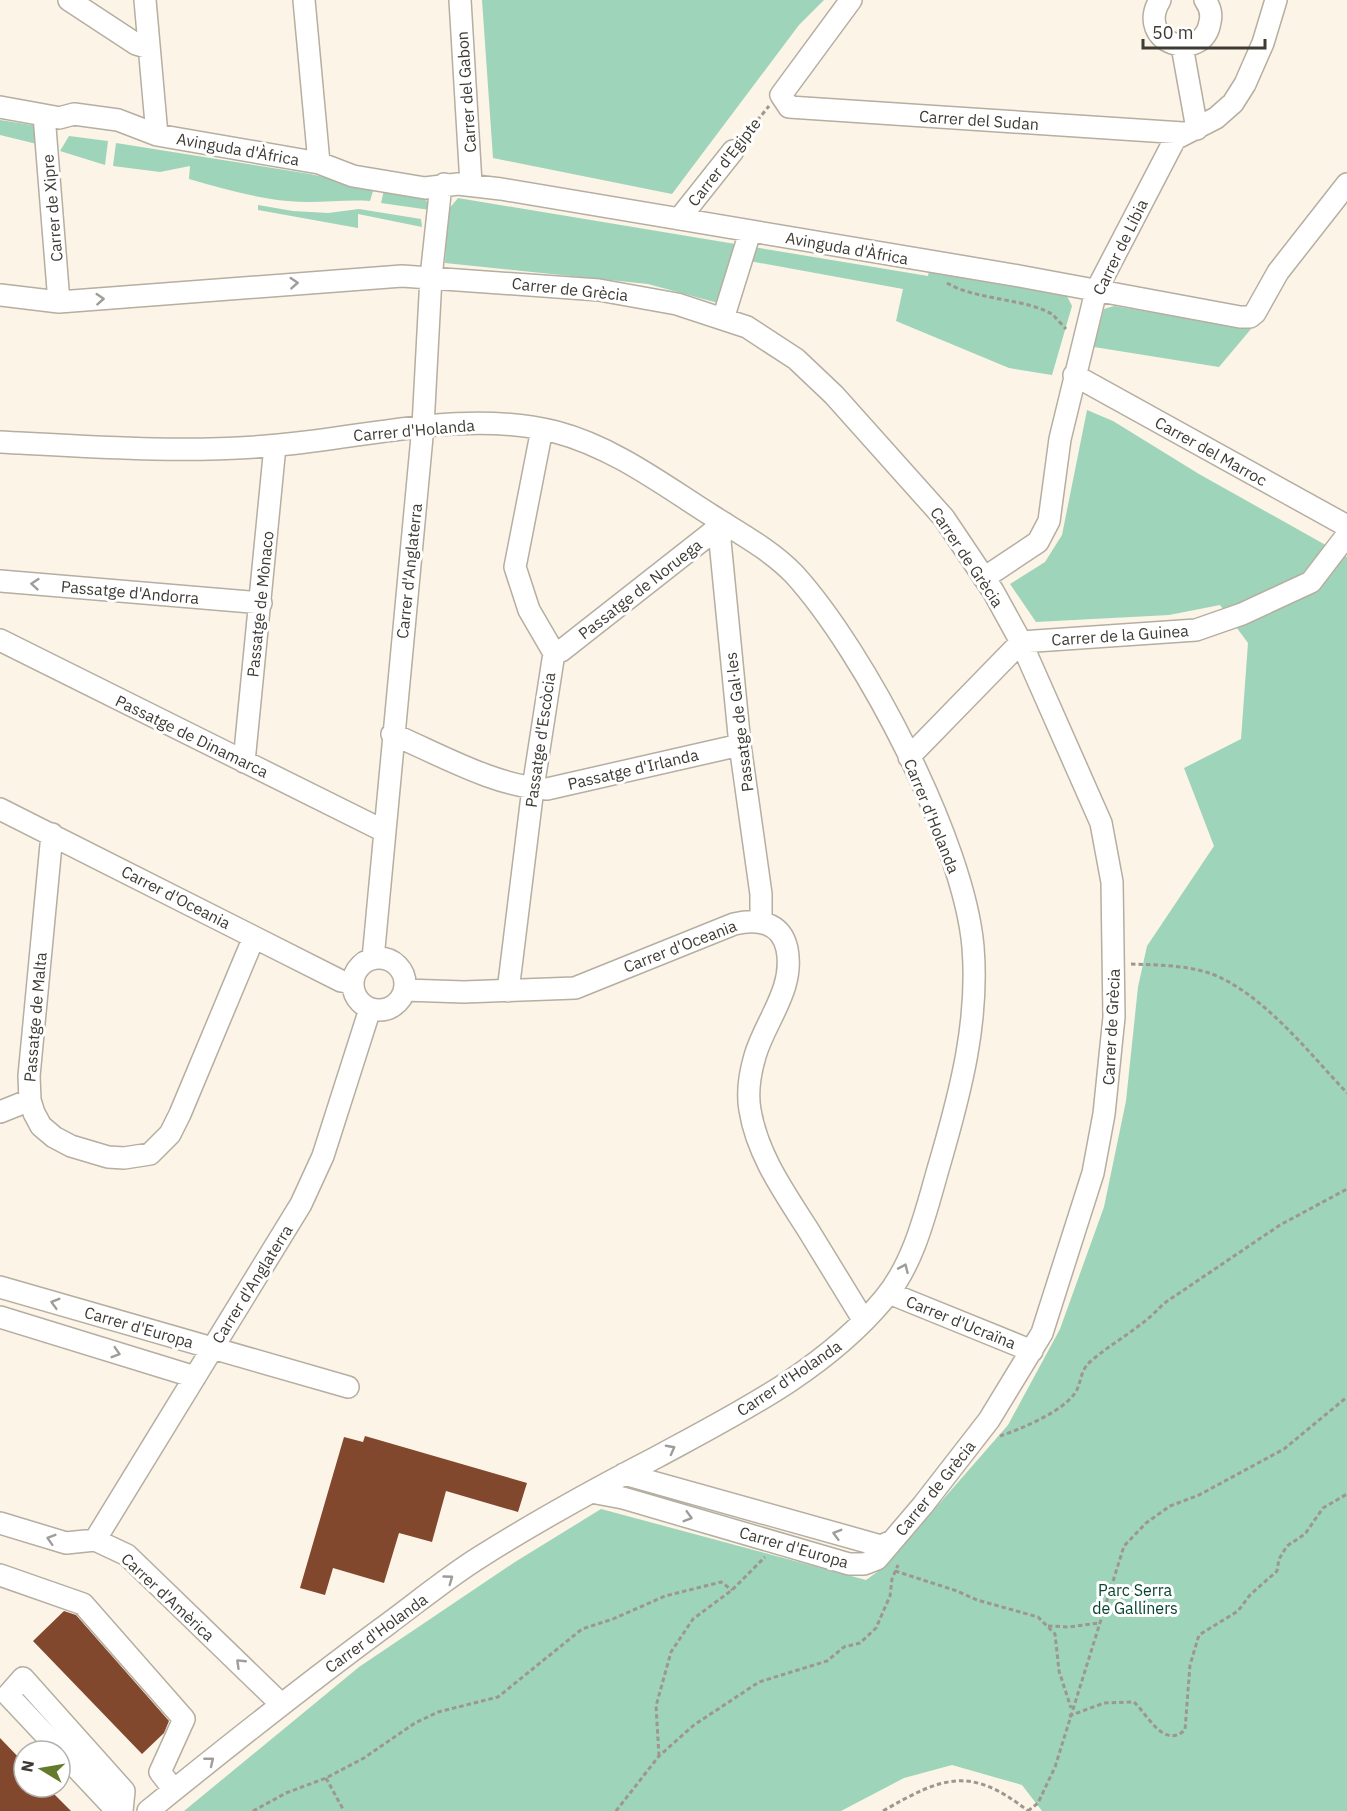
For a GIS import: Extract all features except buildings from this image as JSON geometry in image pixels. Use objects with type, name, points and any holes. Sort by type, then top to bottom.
[{"type":"street","points":[[69,0],[136,44],[148,48]]},
{"type":"street","points":[[145,0],[157,135]]},
{"type":"street","points":[[304,0],[319,163]]},
{"type":"street","name":"Carrer del Gabon","points":[[460,0],[471,184]]},
{"type":"street","points":[[775,100],[851,0]]},
{"type":"street","points":[[1160,0],[1154,18],[1156,29],[1162,38],[1182,46],[1194,44],[1203,37],[1209,27],[1211,16],[1205,0]]},
{"type":"street","name":"Carrer de Líbia","points":[[984,578],[1038,542],[1049,521],[1060,439],[1096,291],[1175,139],[1233,103],[1245,84],[1263,43],[1276,0]]},
{"type":"street","points":[[1182,46],[1190,131]]},
{"type":"street","name":"Carrer del Sudan","points":[[775,100],[789,107],[1190,131]]},
{"type":"street","name":"Avinguda d'Àfrica","points":[[0,107],[51,116],[74,114],[118,120],[157,135],[319,163],[341,162],[418,172],[444,184],[471,184],[1250,317],[1278,272],[1347,184]]},
{"type":"street","name":"Carrer de Xipre","points":[[51,116],[59,302]]},
{"type":"street","name":"Carrer d'Egipte","points":[[679,219],[732,150]]},
{"type":"street","name":"Carrer d'Anglaterra","points":[[373,958],[392,734],[423,426],[431,277],[440,194],[444,184]]},
{"type":"street","points":[[723,319],[750,232]]},
{"type":"street","name":"Carrer de Grècia","points":[[0,295],[59,302],[376,276],[431,277],[599,290],[677,304],[747,327],[775,344],[834,395],[944,518],[984,578],[1021,642],[1069,745],[1101,823],[1112,882],[1114,963],[1110,1064],[1093,1173],[1055,1301],[1032,1351],[969,1446],[892,1540]]},
{"type":"street","name":"Carrer del Marroc","points":[[1074,375],[1347,526]]},
{"type":"street","name":"Carrer d'Holanda","points":[[0,442],[148,448],[275,446],[423,426],[510,425],[542,429],[596,445],[622,458],[788,567],[818,603],[884,710],[909,758],[952,860],[972,942],[973,978],[968,1056],[959,1097],[915,1244],[889,1293],[846,1340],[770,1394],[591,1492],[473,1561],[281,1704],[148,1811]]},
{"type":"street","name":"Passatge d'Escòcia","points":[[508,991],[533,788],[554,653],[529,610],[517,581],[515,567],[542,429]]},
{"type":"street","name":"Passatge de Mònaco","points":[[244,762],[275,446]]},
{"type":"street","name":"Passatge de Noruega","points":[[554,653],[561,651],[724,523]]},
{"type":"street","name":"Passatge de Gal·les","points":[[724,523],[720,541],[740,745],[761,894],[761,921]]},
{"type":"street","name":"Carrer de la Guinea","points":[[1021,642],[1186,631],[1218,624],[1311,582],[1347,535]]},
{"type":"street","name":"Passatge d'Andorra","points":[[0,580],[261,603]]},
{"type":"street","name":"Passatge de Dinamarca","points":[[0,640],[384,831]]},
{"type":"street","points":[[909,758],[1021,642]]},
{"type":"street","name":"Passatge d'Irlanda","points":[[392,734],[512,784],[547,789],[740,745]]},
{"type":"street","name":"Carrer d'Oceania","points":[[0,809],[341,981],[353,983]]},
{"type":"street","name":"Passatge de Malta","points":[[52,834],[29,1076],[30,1100],[41,1126],[71,1146],[124,1158],[150,1154],[170,1134],[254,937]]},
{"type":"street","name":"Carrer d'Oceania","points":[[405,990],[508,991],[575,988],[715,930],[734,924],[761,921],[772,925],[780,934],[788,961],[783,993],[753,1063],[749,1090],[752,1123],[774,1177],[864,1321]]},
{"type":"street","points":[[373,958],[383,958],[393,962],[401,969],[405,979],[405,990],[395,1005],[388,1009],[370,1009],[357,999],[353,983],[359,967],[373,958]]},
{"type":"street","name":"Carrer d'Anglaterra","points":[[94,1540],[302,1204],[314,1179],[370,1009]]},
{"type":"street","points":[[0,1112],[30,1100]]},
{"type":"street","name":"Carrer d'Europa","points":[[0,1287],[348,1387]]},
{"type":"street","name":"Carrer d'Ucraïna","points":[[889,1293],[1032,1351]]},
{"type":"street","name":"Carrer d'Europa","points":[[0,1317],[195,1377]]},
{"type":"street","name":"Carrer d'Europa","points":[[624,1474],[881,1546],[892,1540]]},
{"type":"street","name":"Carrer d'Europa","points":[[591,1492],[623,1498],[849,1564],[864,1564],[877,1559],[892,1540]]},
{"type":"street","name":"Carrer d'Amèrica","points":[[0,1523],[66,1543],[94,1540],[127,1555],[281,1704]]},
{"type":"street","points":[[0,1575],[82,1604],[184,1719],[160,1772],[174,1790]]},
{"type":"street","points":[[117,1811],[8,1695],[23,1678],[124,1791],[122,1811]]},
{"type":"path","name":"Carrer d'Egipte","points":[[732,150],[775,100]]},
{"type":"path","points":[[1114,963],[1189,969],[1221,978],[1257,1002],[1347,1093]]},
{"type":"path","points":[[969,1446],[1034,1422],[1070,1399],[1077,1390],[1079,1376],[1087,1364],[1153,1316],[1163,1304],[1280,1225],[1347,1190]]},
{"type":"path","points":[[883,1811],[953,1779],[991,1788],[1028,1811],[1038,1803],[1047,1788],[1124,1546],[1146,1523],[1170,1506],[1208,1491],[1284,1449],[1347,1398]]},
{"type":"path","points":[[1070,1716],[1104,1703],[1134,1702],[1157,1730],[1168,1736],[1178,1736],[1185,1730],[1190,1665],[1199,1635],[1238,1611],[1250,1595],[1277,1571],[1279,1559],[1287,1546],[1305,1534],[1323,1508],[1347,1494]]},
{"type":"path","points":[[659,1756],[656,1706],[671,1652],[693,1619],[732,1590],[765,1558],[775,1542]]},
{"type":"path","points":[[616,1811],[659,1756],[694,1725],[759,1682],[827,1661],[844,1647],[860,1643],[876,1628],[890,1596],[895,1571],[977,1600],[1038,1617],[1055,1634],[1059,1671],[1072,1709]]},
{"type":"path","points":[[253,1811],[286,1793],[326,1778],[364,1758],[415,1723],[438,1712],[498,1697],[582,1629],[665,1596],[712,1583],[721,1582],[732,1590]]},
{"type":"path","points":[[1046,1626],[1068,1627],[1100,1623]]},
{"type":"path","points":[[326,1778],[344,1811]]},
{"type":"green space","points":[[482,0],[824,0],[799,25],[672,194],[493,158]]},
{"type":"green space","points":[[0,120],[38,126],[41,145],[0,135]]},
{"type":"green space","points":[[69,136],[108,141],[105,165],[60,151]]},
{"type":"green space","points":[[116,143],[310,174],[374,188],[370,201],[298,202],[263,198],[189,179],[190,166],[160,172],[113,166]]},
{"type":"green space","points":[[384,190],[425,197],[430,210],[381,203]]},
{"type":"green space","points":[[458,198],[928,276],[929,270],[1066,294],[1072,306],[1052,375],[1009,368],[896,321],[903,289],[749,261],[718,303],[648,284],[445,263],[448,210]]},
{"type":"green space","points":[[258,205],[293,211],[328,213],[359,209],[421,219],[422,227],[358,214],[358,228],[258,210]]},
{"type":"green space","points":[[1114,306],[1251,329],[1219,367],[1094,347],[1104,309]]},
{"type":"green space","name":"Parc Serra de Galliners","points":[[1087,410],[1113,421],[1199,474],[1347,557],[1347,1811],[1042,1811],[1022,1785],[952,1765],[904,1778],[841,1811],[184,1811],[359,1667],[515,1562],[601,1509],[866,1580],[884,1567],[1008,1425],[1060,1329],[1104,1207],[1126,1101],[1138,987],[1147,946],[1214,846],[1184,768],[1241,739],[1248,643],[1220,605],[1169,615],[1036,622],[1010,584],[1045,562],[1062,535]]}]
